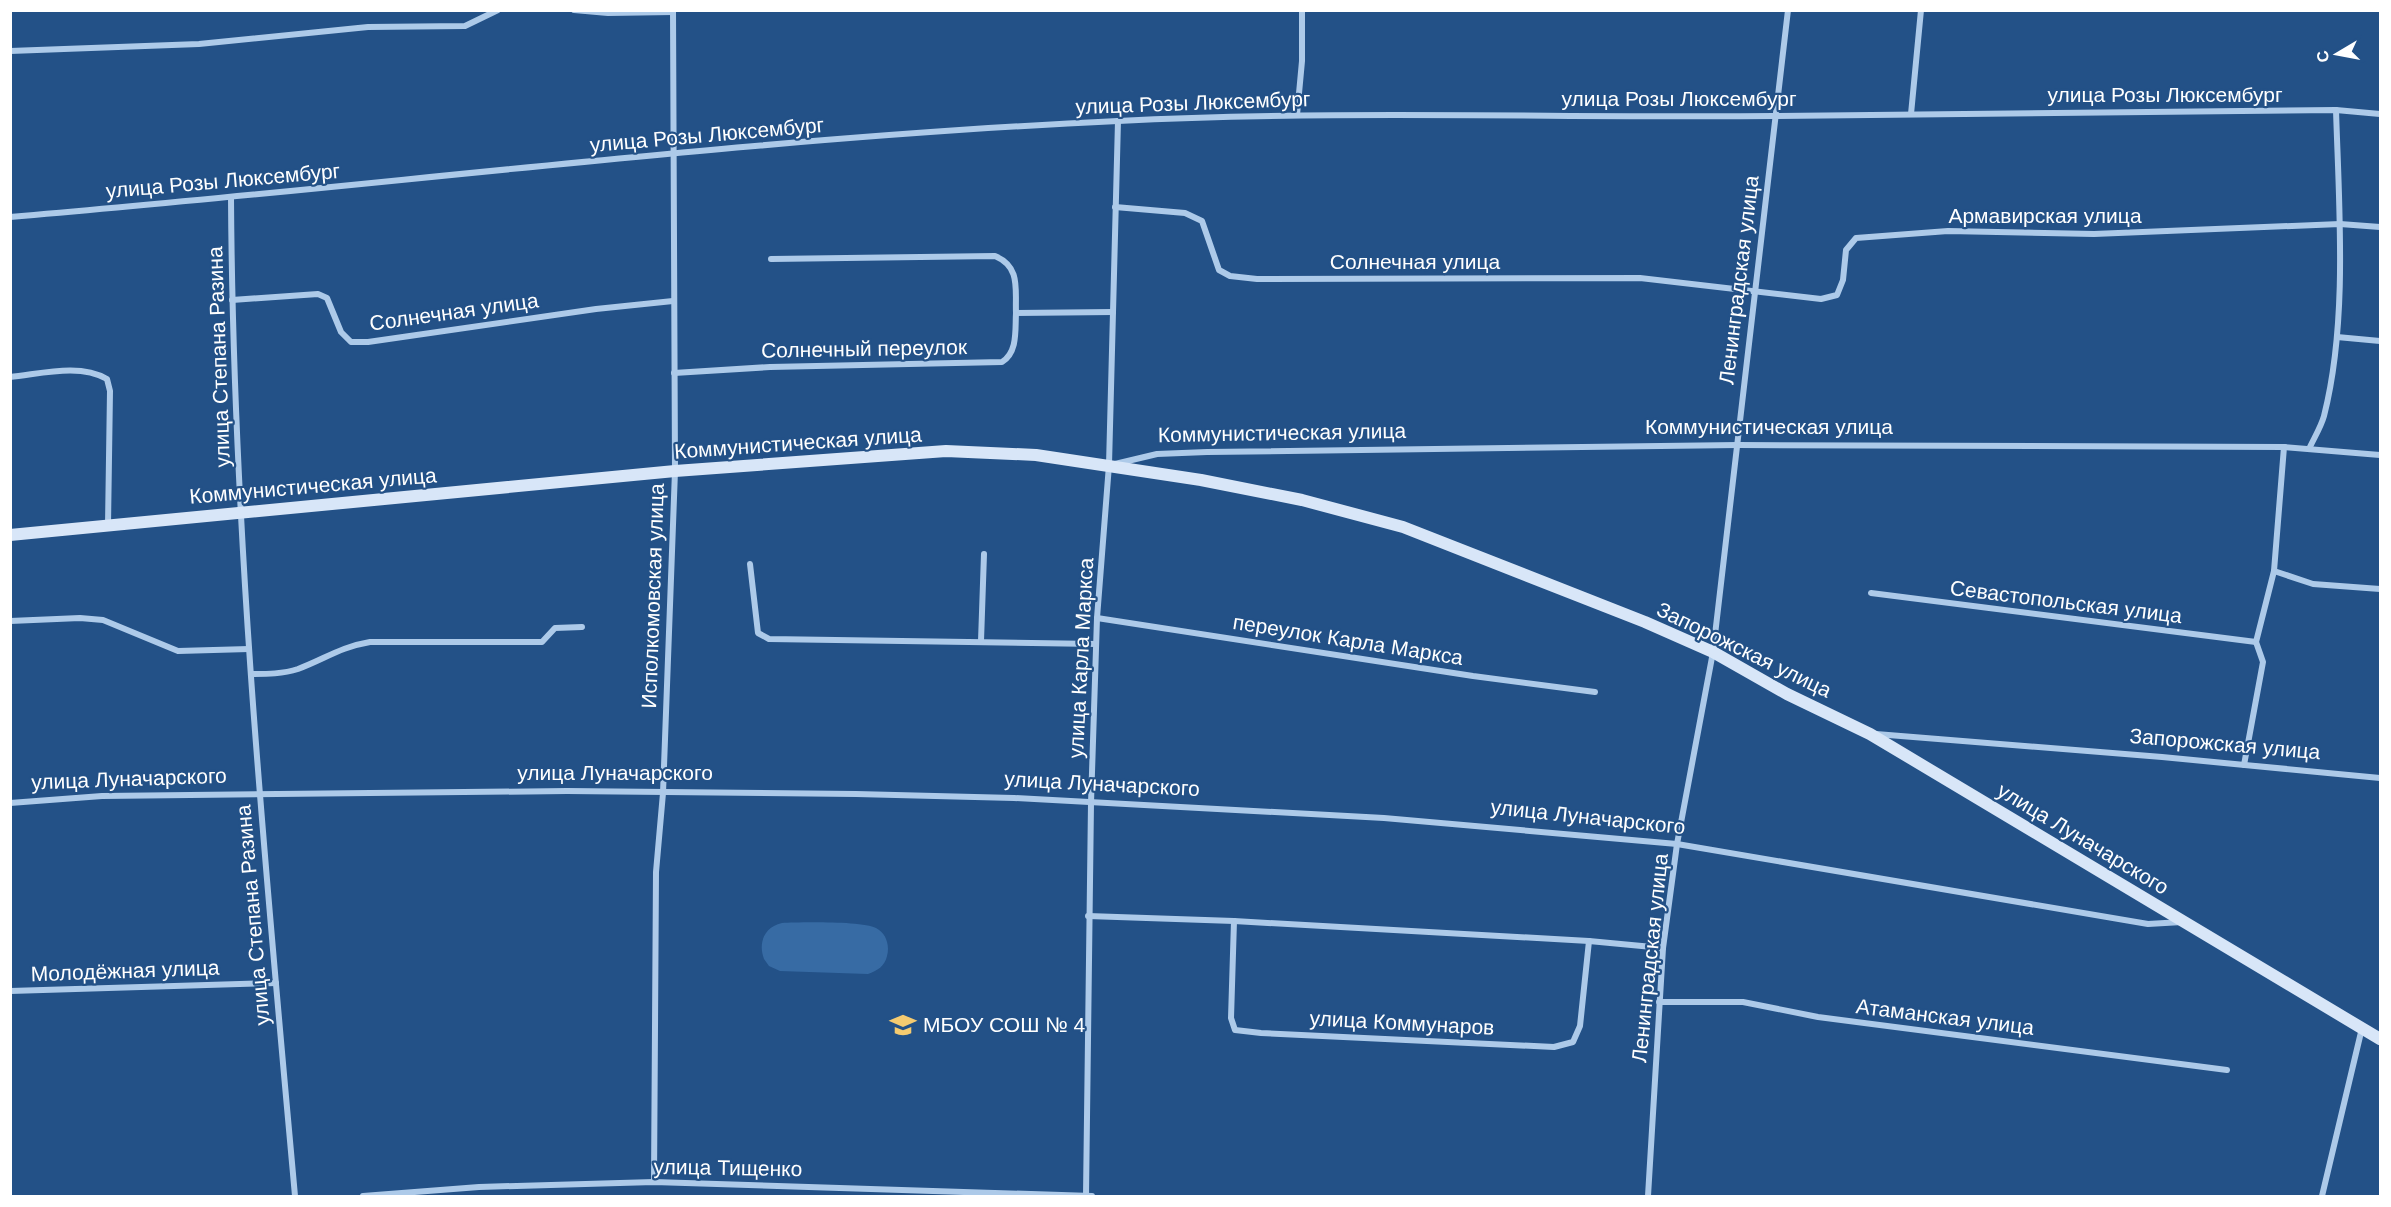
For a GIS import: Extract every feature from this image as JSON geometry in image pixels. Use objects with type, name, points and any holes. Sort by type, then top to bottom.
[{"type":"main road","name":"Коммунистическая улица","points":[[10,535],[675,471],[946,451],[1036,455],[1109,465]]},
{"type":"main road","name":"Запорожская улица","points":[[1109,465],[1302,500],[1403,527],[1635,618],[1713,652],[1787,694],[1870,734]]},
{"type":"main road","name":"улица Луначарского","points":[[1870,734],[2380,1039]]},
{"type":"street","points":[[10,51],[199,44],[368,27],[465,26],[498,10]]},
{"type":"street","points":[[574,10],[608,13],[673,11]]},
{"type":"street","points":[[1297,115],[1302,61],[1302,10]]},
{"type":"street","name":"Ленинградская улица","points":[[1648,1197],[1663,948],[1677,844],[1713,652],[1738,445],[1753,292],[1788,10]]},
{"type":"street","points":[[1911,114],[1921,10]]},
{"type":"street","name":"Исполкомовская улица","points":[[654,1182],[655,896],[663,793],[675,471],[672,301],[673,11]]},
{"type":"street","points":[[2309,449],[2324,417],[2337,337],[2340,224],[2336,110]]},
{"type":"street","name":"улица Розы Люксембург","points":[[10,217],[231,198],[673,153],[1118,121],[1297,115],[1776,116],[2336,110],[2380,114]]},
{"type":"street","name":"улица Карла Маркса","points":[[1086,1196],[1091,803],[1097,618],[1109,465],[1118,121]]},
{"type":"street","name":"улица Степана Разина","points":[[231,198],[232,300],[240,513],[259,795],[295,1197]]},
{"type":"street","name":"Солнечная улица","points":[[1115,207],[1185,213],[1202,221],[1219,270],[1230,276],[1257,279],[1640,278],[1753,292]]},
{"type":"street","name":"Армавирская улица","points":[[1753,292],[1821,299],[1837,295],[1843,280],[1846,250],[1856,238],[1948,231],[2094,234],[2340,224],[2380,227]]},
{"type":"street","points":[[771,259],[995,256],[1008,261],[1014,273],[1016,313],[1113,312]]},
{"type":"street","name":"Солнечная улица","points":[[232,300],[318,294],[327,298],[340,332],[351,342],[672,301]]},
{"type":"street","name":"Солнечный переулок","points":[[674,373],[770,367],[1002,362],[1009,357],[1014,348],[1016,313]]},
{"type":"street","points":[[2337,337],[2380,340]]},
{"type":"street","points":[[10,377],[77,370],[95,372],[107,379],[110,391],[108,525]]},
{"type":"street","name":"Коммунистическая улица","points":[[1109,465],[1157,454],[1207,452],[1738,445],[2284,447],[2380,455]]},
{"type":"street","points":[[2244,765],[2263,662],[2256,642],[2274,571],[2284,447]]},
{"type":"street","points":[[981,641],[984,554]]},
{"type":"street","points":[[750,564],[758,633],[769,639],[1096,644]]},
{"type":"street","points":[[2274,571],[2313,584],[2380,589]]},
{"type":"street","name":"Севастопольская улица","points":[[1871,593],[2256,642]]},
{"type":"street","points":[[10,621],[80,618],[103,620],[178,651],[249,649]]},
{"type":"street","name":"переулок Карла Маркса","points":[[1097,618],[1473,676],[1595,692]]},
{"type":"street","points":[[251,674],[278,674],[298,669],[345,647],[370,642],[542,642],[555,628],[582,627]]},
{"type":"street","name":"Запорожская улица","points":[[1870,734],[2380,778]]},
{"type":"street","name":"улица Луначарского","points":[[10,803],[102,796],[567,791],[856,794],[1384,818],[1677,844],[2148,924],[2184,922]]},
{"type":"street","points":[[1088,916],[1234,921],[1589,941],[1663,948]]},
{"type":"street","name":"улица Коммунаров","points":[[1234,921],[1231,1018],[1235,1030],[1261,1033],[1554,1047],[1574,1042],[1580,1026],[1589,941]]},
{"type":"street","name":"Молодёжная улица","points":[[10,992],[276,983]]},
{"type":"street","name":"Атаманская улица","points":[[1659,1002],[1743,1002],[1818,1017],[2227,1070]]},
{"type":"street","points":[[2322,1197],[2362,1028]]},
{"type":"street","name":"улица Тищенко","points":[[363,1197],[479,1187],[654,1182],[1092,1197]]},
{"type":"shaded area","points":[[782,923],[845,923],[876,928],[886,940],[888,952],[886,960],[880,968],[868,974],[780,971],[769,966],[764,959],[762,942],[771,928]]},
{"type":"place","name":"МБОУ СОШ № 4","points":[[903,1025]]}]
